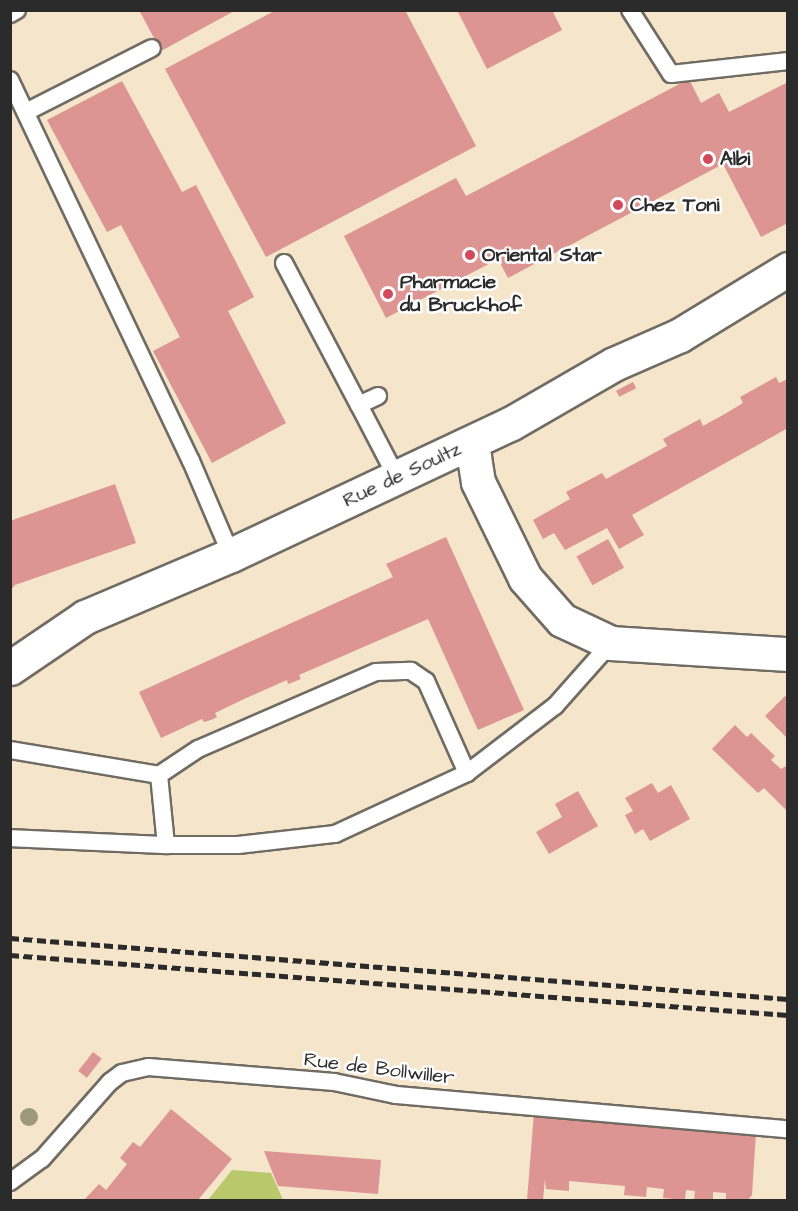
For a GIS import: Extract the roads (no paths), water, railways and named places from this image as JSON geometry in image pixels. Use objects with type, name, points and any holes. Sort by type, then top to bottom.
[{"type":"street","name":"Rue de Soultz","points":[[10,668],[85,617],[231,555],[510,424],[614,364],[680,335],[788,269]]},
{"type":"street","points":[[462,447],[474,457],[478,482],[530,585],[562,620],[611,643],[788,654]]},
{"type":"lane","points":[[10,14],[17,10]]},
{"type":"lane","points":[[630,10],[671,74],[788,61]]},
{"type":"lane","points":[[26,112],[152,48]]},
{"type":"lane","points":[[10,80],[186,450],[231,555]]},
{"type":"lane","points":[[284,263],[398,478]]},
{"type":"lane","points":[[359,405],[378,396]]},
{"type":"lane","points":[[10,838],[238,845],[335,834],[467,773],[555,706],[611,643]]},
{"type":"lane","points":[[10,750],[159,775],[198,749],[376,672],[411,671],[426,681],[467,773]]},
{"type":"lane","points":[[159,775],[166,844]]},
{"type":"lane","name":"Rue de Bollwiller","points":[[10,1182],[42,1159],[110,1082],[123,1073],[148,1067],[334,1082],[396,1095],[788,1130]]},
{"type":"railway","points":[[10,938],[788,999]]},
{"type":"railway","points":[[10,955],[788,1015]]},
{"type":"place","name":"Albi","points":[[708,159]]},
{"type":"place","name":"Chez Toni","points":[[618,205]]},
{"type":"place","name":"Oriental Star","points":[[470,255]]},
{"type":"place","name":"Pharmacie du Bruckhof","points":[[388,294]]}]
